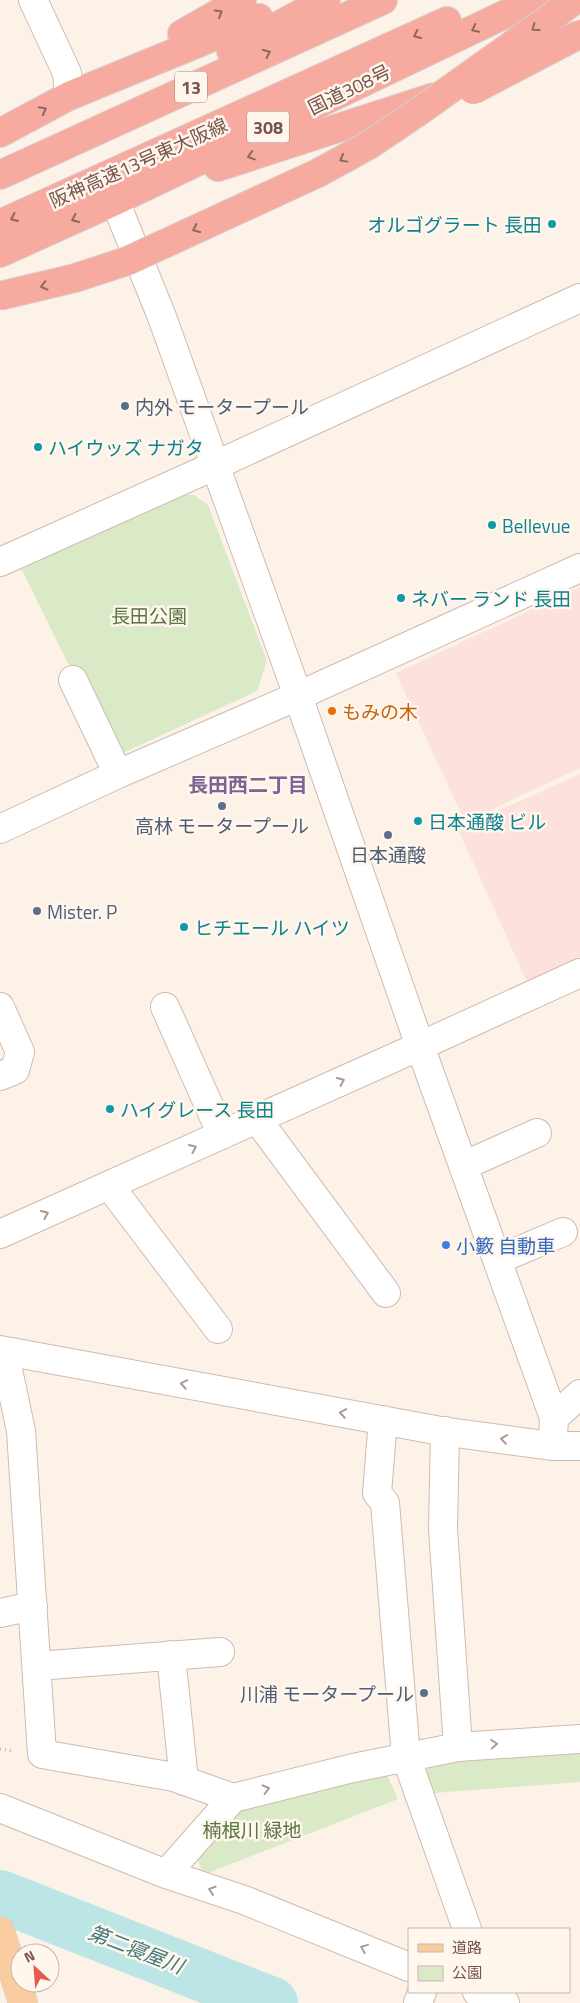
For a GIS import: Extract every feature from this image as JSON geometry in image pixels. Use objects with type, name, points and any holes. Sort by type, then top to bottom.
[{"type":"highway","points":[[0,132],[242,0]]},
{"type":"highway","points":[[69,96],[303,0]]},
{"type":"highway","points":[[0,174],[326,0]]},
{"type":"highway","name":"13","points":[[0,174],[383,0]]},
{"type":"highway","name":"阪神高速13号東大阪線","points":[[0,224],[493,0]]},
{"type":"highway","name":"国道308号","points":[[0,253],[535,0]]},
{"type":"highway","points":[[369,145],[575,0]]},
{"type":"highway","points":[[0,296],[75,278],[127,261],[318,173],[580,34]]},
{"type":"highway","name":"308","points":[[114,200],[580,50]]},
{"type":"main road","points":[[0,1931],[10,1974]]},
{"type":"street","points":[[33,0],[67,73],[69,96]]},
{"type":"street","points":[[114,200],[162,317],[554,1418],[552,1446]]},
{"type":"street","points":[[0,562],[580,298]]},
{"type":"street","points":[[0,829],[118,774],[298,696],[580,568]]},
{"type":"street","points":[[73,680],[118,774]]},
{"type":"street","points":[[0,1234],[580,973]]},
{"type":"street","points":[[0,1007],[20,1052],[14,1070],[0,1076]]},
{"type":"street","points":[[165,1007],[222,1135]]},
{"type":"street","points":[[257,1119],[386,1293]]},
{"type":"street","points":[[463,1166],[537,1133]]},
{"type":"street","points":[[109,1185],[218,1329]]},
{"type":"street","points":[[497,1260],[563,1232]]},
{"type":"street","points":[[580,1446],[552,1446],[445,1431],[2,1351],[21,1431],[42,1754],[174,1777],[233,1798],[406,1757],[458,1747],[580,1739]]},
{"type":"street","points":[[554,1418],[580,1394]]},
{"type":"street","points":[[383,1420],[377,1493],[385,1503],[406,1757],[467,1928]]},
{"type":"street","points":[[445,1431],[443,1529],[458,1747]]},
{"type":"street","points":[[0,1614],[33,1606]]},
{"type":"street","points":[[37,1666],[220,1652]]},
{"type":"street","points":[[171,1655],[184,1781]]},
{"type":"street","points":[[166,1874],[233,1798]]},
{"type":"street","points":[[0,1808],[166,1874],[244,1900],[408,1967]]},
{"type":"shaded area","points":[[580,587],[580,768],[465,822],[396,673]]},
{"type":"shaded area","points":[[580,774],[580,957],[527,982],[458,829]]},
{"type":"green space","name":"長田公園","points":[[179,495],[194,495],[208,505],[267,661],[257,691],[114,757],[20,566]]},
{"type":"green space","points":[[580,1746],[580,1782],[434,1793],[425,1773],[435,1755]]},
{"type":"green space","name":"楠根川 緑地","points":[[386,1773],[398,1799],[203,1875],[196,1854],[237,1808]]},
{"type":"waterway","name":"第二寝屋川","points":[[0,1896],[272,2003]]},
{"type":"place","name":"オルゴグラート 長田","points":[[552,224]]},
{"type":"place","name":"内外 モータープール","points":[[125,406]]},
{"type":"place","name":"ハイウッズ ナガタ","points":[[38,447]]},
{"type":"place","name":"Bellevue","points":[[492,525]]},
{"type":"place","name":"ネバー ランド 長田","points":[[401,598]]},
{"type":"place","name":"もみの木","points":[[332,711]]},
{"type":"place","name":"高林 モータープール","points":[[222,806]]},
{"type":"place","name":"日本通酸 ビル","points":[[418,821]]},
{"type":"place","name":"日本通酸","points":[[388,835]]},
{"type":"place","name":"Mister. P","points":[[37,911]]},
{"type":"place","name":"ヒチエール ハイツ","points":[[184,927]]},
{"type":"place","name":"ハイグレース 長田","points":[[110,1109]]},
{"type":"place","name":"小籔 自動車","points":[[446,1245]]},
{"type":"place","name":"川浦 モータープール","points":[[424,1693]]},
{"type":"district","name":"長田西二丁目","points":[[248,784]]}]
